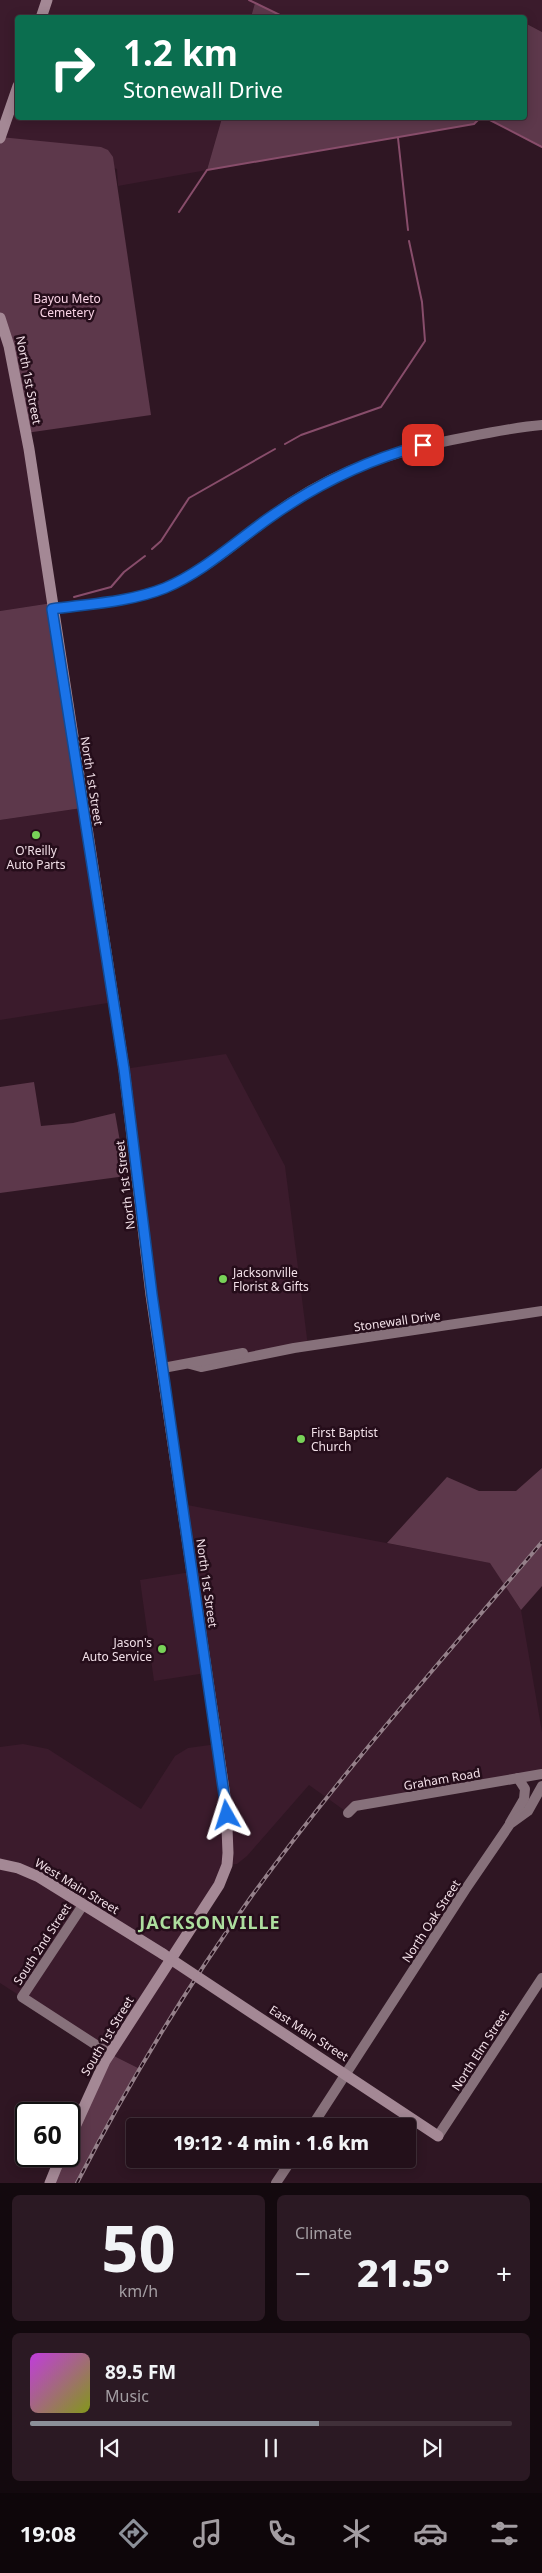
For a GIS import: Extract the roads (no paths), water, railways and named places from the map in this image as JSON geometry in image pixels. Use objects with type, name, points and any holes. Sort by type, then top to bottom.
[{"type":"main road","points":[[42,15],[47,0]]},
{"type":"main road","points":[[0,138],[15,95]]},
{"type":"main road","name":"North 1st Street","points":[[0,318],[9,346],[28,449],[122,1059],[163,1368],[228,1828],[228,1852],[224,1876],[177,1950]]},
{"type":"main road","name":"West Main Street","points":[[0,1864],[18,1868],[39,1877],[163,1954]]},
{"type":"main road","name":"South 1st Street","points":[[80,2117],[110,2054],[177,1950]]},
{"type":"main road","name":"East Main Street","points":[[163,1954],[438,2136]]},
{"type":"main road","points":[[50,2183],[57,2167]]},
{"type":"street","points":[[52,609],[122,599],[164,588],[201,567],[308,492],[378,458],[423,445],[542,426]]},
{"type":"street","name":"Stonewall Drive","points":[[163,1368],[190,1364],[201,1367],[238,1361],[256,1355],[542,1312]]},
{"type":"street","name":"Graham Road","points":[[348,1812],[356,1806],[542,1774]]},
{"type":"street","points":[[510,1824],[511,1817],[524,1799],[525,1789],[518,1778]]},
{"type":"street","name":"North Oak Street","points":[[317,2118],[510,1824],[528,1811],[542,1786]]},
{"type":"street","name":"South 2nd Street","points":[[83,1905],[22,1997],[110,2054]]},
{"type":"street","name":"North Elm Street","points":[[438,2136],[542,1978]]},
{"type":"street","points":[[276,2183],[286,2168]]},
{"type":"waterway","points":[[249,0],[280,15]]},
{"type":"waterway","points":[[179,212],[207,170],[474,124],[478,120]]},
{"type":"waterway","points":[[490,120],[542,147]]},
{"type":"waterway","points":[[398,138],[408,230]]},
{"type":"waterway","points":[[285,444],[301,435],[381,407],[425,341],[422,302],[409,241]]},
{"type":"waterway","points":[[152,549],[161,541],[189,498],[275,449]]},
{"type":"waterway","points":[[74,597],[111,587],[124,572],[145,556]]},
{"type":"railway","points":[[77,2183],[159,2037],[251,1897],[357,1761],[542,1542]]},
{"type":"place","name":"O'Reilly Auto Parts","points":[[36,835]]},
{"type":"place","name":"Jacksonville Florist & Gifts","points":[[223,1279]]},
{"type":"place","name":"First Baptist Church","points":[[301,1439]]},
{"type":"place","name":"Jason's Auto Service","points":[[162,1649]]},
{"type":"district","name":"JACKSONVILLE","points":[[210,1922]]},
{"type":"park label","name":"Bayou Meto Cemetery","points":[[67,305]]}]
